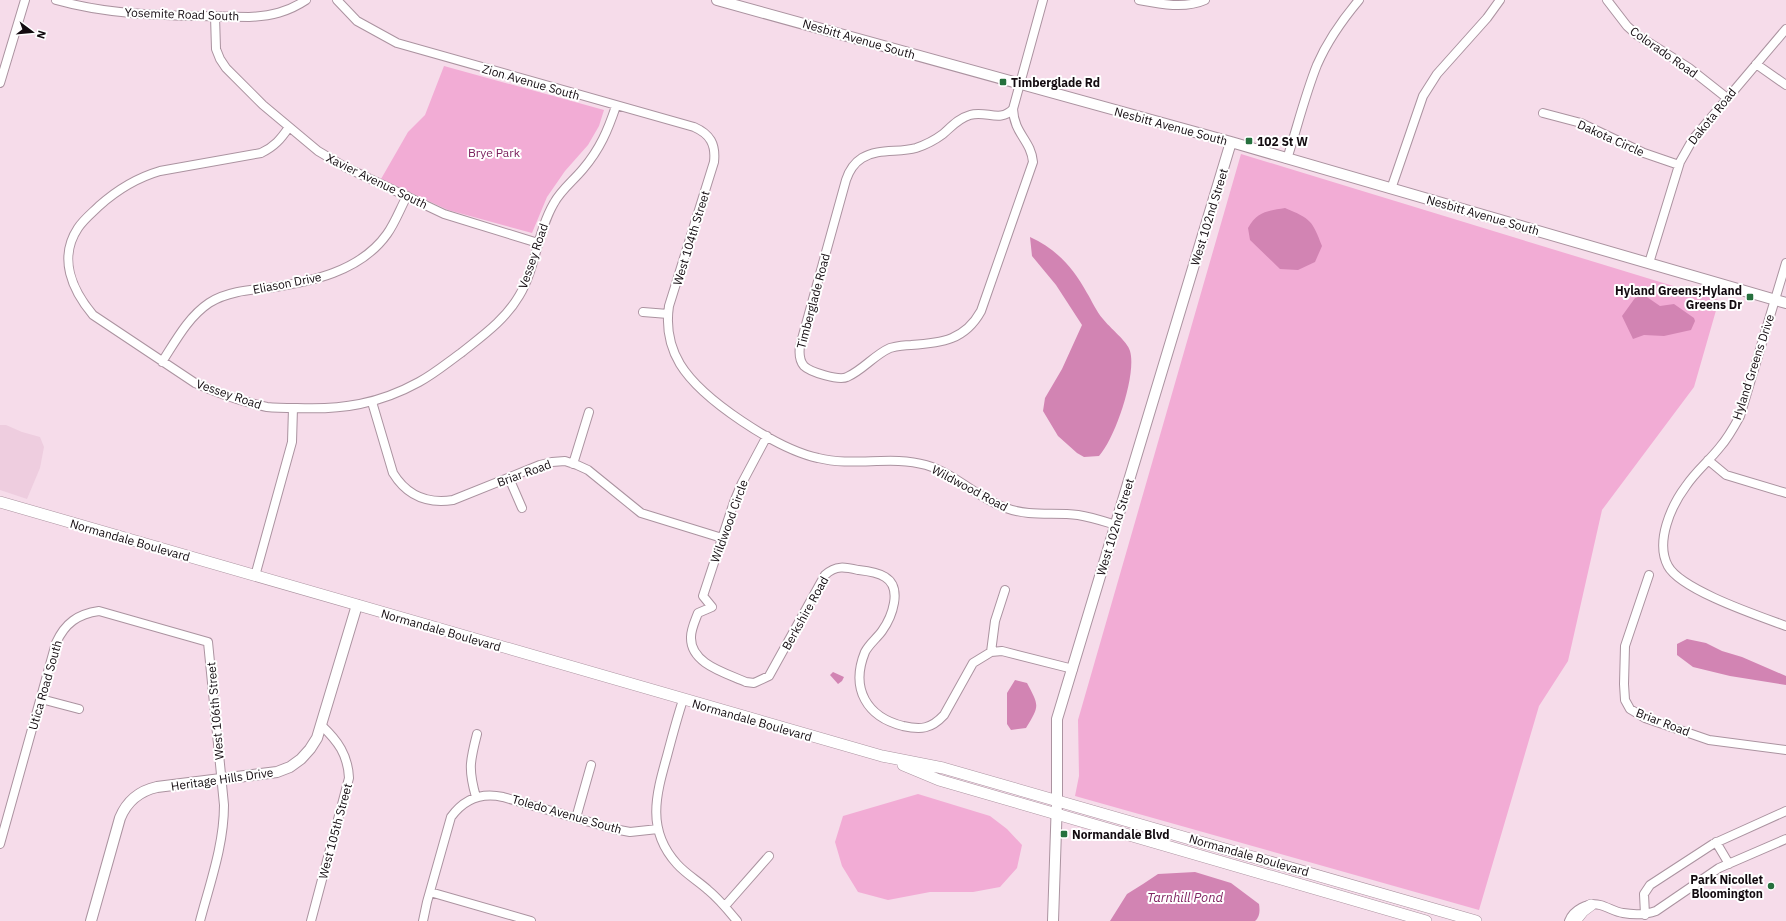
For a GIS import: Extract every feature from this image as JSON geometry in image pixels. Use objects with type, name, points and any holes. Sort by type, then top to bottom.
[{"type":"main road","name":"Normandale Boulevard","points":[[0,502],[683,700],[882,756],[943,768],[1476,921]]},
{"type":"main road","name":"Normandale Boulevard","points":[[882,756],[939,780],[1426,921]]},
{"type":"main road","points":[[1575,921],[1582,911],[1591,904]]},
{"type":"street","points":[[0,83],[26,0]]},
{"type":"street","name":"Yosemite Road South","points":[[56,0],[99,10],[129,13],[215,16],[266,16],[282,13],[306,0]]},
{"type":"street","name":"Zion Avenue South","points":[[337,0],[357,20],[397,44],[702,131],[709,136],[713,144],[715,153],[714,162]]},
{"type":"street","points":[[1013,109],[1043,0]]},
{"type":"street","points":[[1139,0],[1191,5],[1205,0]]},
{"type":"street","points":[[1287,158],[1317,65],[1327,46],[1350,10],[1359,0]]},
{"type":"street","points":[[1391,188],[1422,96],[1437,74],[1487,18],[1500,0]]},
{"type":"street","name":"Colorado Road","points":[[1607,0],[1627,26],[1637,35],[1689,68],[1727,98]]},
{"type":"street","name":"Nesbitt Avenue South","points":[[722,1],[1020,88],[1231,142],[1786,303]]},
{"type":"street","name":"Xavier Avenue South","points":[[215,16],[214,39],[220,59],[238,82],[310,146],[332,160],[459,220],[538,243]]},
{"type":"street","name":"Dakota Road","points":[[1649,263],[1685,150],[1692,139],[1786,29]]},
{"type":"street","points":[[1756,64],[1786,85]]},
{"type":"street","name":"Vessey Road","points":[[289,128],[279,141],[270,149],[261,153],[176,167],[144,176],[115,192],[77,228],[69,250],[68,262],[70,275],[75,289],[83,303],[93,315],[195,383],[210,390],[267,407],[334,408],[372,402],[419,382],[439,369],[498,323],[509,310],[527,281],[538,243],[554,203],[601,145],[616,106]]},
{"type":"street","name":"Timberglade Road","points":[[1013,109],[1015,126],[1029,146],[1033,162],[981,311],[976,320],[962,335],[952,339],[901,345],[891,348],[881,353],[847,378],[834,377],[809,370],[803,365],[799,352],[800,346],[849,172],[861,158],[870,154],[914,148],[928,143],[942,135],[961,119],[970,115],[979,113],[1002,116],[1009,114],[1013,109]]},
{"type":"street","name":"Dakota Circle","points":[[1544,112],[1581,123],[1644,153],[1679,165]]},
{"type":"street","name":"West 102nd Street","points":[[1053,921],[1057,815],[1057,719],[1231,142]]},
{"type":"street","name":"West 104th Street","points":[[714,162],[668,314],[669,332],[673,348],[680,363],[690,378],[737,418]]},
{"type":"street","name":"Eliason Drive","points":[[162,362],[197,312],[210,302],[238,292],[318,279],[333,273],[362,257],[386,235],[407,196]]},
{"type":"street","name":"Hyland Greens Drive","points":[[1786,263],[1740,416],[1731,432],[1684,487],[1673,509],[1664,537],[1663,546],[1668,566],[1681,580],[1750,613],[1786,626]]},
{"type":"street","points":[[643,312],[668,314]]},
{"type":"street","name":"Briar Road","points":[[372,402],[393,473],[399,483],[418,498],[441,502],[453,500],[552,462],[565,461],[588,470],[641,513],[722,538]]},
{"type":"street","points":[[255,576],[292,442],[293,408]]},
{"type":"street","points":[[573,464],[589,412]]},
{"type":"street","name":"Wildwood Road","points":[[737,418],[767,436],[801,453],[817,458],[852,462],[911,462],[927,465],[947,474],[990,501],[1006,508],[1023,513],[1077,515],[1116,525]]},
{"type":"street","name":"Wildwood Circle","points":[[712,606],[703,596],[742,483],[767,436]]},
{"type":"street","points":[[1708,460],[1726,475],[1786,493]]},
{"type":"street","points":[[509,478],[522,508]]},
{"type":"street","name":"Berkshire Road","points":[[712,606],[698,613],[691,636],[694,653],[707,664],[746,682],[754,683],[769,676],[822,580],[830,570],[843,566],[880,574],[886,577],[894,589],[893,608],[882,631],[865,652],[861,671],[862,694],[875,714],[886,720],[920,729],[929,727],[944,715],[974,663],[991,652]]},
{"type":"street","name":"Briar Road","points":[[1649,575],[1625,646],[1625,700],[1630,709],[1645,718],[1709,740],[1786,750]]},
{"type":"street","points":[[1005,590],[995,621],[991,652],[1002,651],[1073,669]]},
{"type":"street","name":"Heritage Hills Drive","points":[[91,921],[120,818],[130,800],[147,789],[277,772],[290,767],[310,750],[321,725],[357,605]]},
{"type":"street","name":"Utica Road South","points":[[0,844],[56,643],[60,633],[68,624],[77,617],[99,611],[208,642]]},
{"type":"street","name":"West 106th Street","points":[[200,921],[222,838],[224,805],[208,642]]},
{"type":"street","points":[[41,699],[79,709]]},
{"type":"street","points":[[683,700],[658,789],[655,806],[658,829],[668,852],[678,865],[725,906],[737,921]]},
{"type":"street","name":"West 105th Street","points":[[311,921],[349,778],[348,767],[341,746],[321,725]]},
{"type":"street","points":[[423,921],[451,817],[457,808],[476,797],[470,776],[470,767],[477,734]]},
{"type":"street","points":[[576,818],[591,765]]},
{"type":"street","name":"Toledo Avenue South","points":[[476,797],[485,795],[498,796],[614,829],[630,832],[658,829]]},
{"type":"street","points":[[1645,915],[1644,894],[1650,885],[1716,842],[1786,811]]},
{"type":"street","points":[[1569,921],[1571,916],[1576,911],[1591,904],[1600,905],[1621,913],[1645,915],[1667,905],[1713,872],[1786,839]]},
{"type":"street","points":[[1716,842],[1728,864]]},
{"type":"street","points":[[725,906],[769,856]]},
{"type":"street","points":[[430,892],[531,921]]},
{"type":"shaded area","points":[[0,425],[6,425],[22,432],[40,437],[44,447],[40,468],[27,499],[0,490]]},
{"type":"green space","name":"Brye Park","points":[[444,66],[604,110],[599,126],[588,145],[565,171],[547,197],[532,233],[448,210],[381,179],[408,132],[425,115]]},
{"type":"green space","points":[[1241,154],[1719,300],[1694,387],[1602,510],[1568,661],[1539,706],[1479,910],[1075,796],[1079,776],[1078,720]]},
{"type":"green space","points":[[918,794],[990,816],[1007,829],[1022,845],[1017,868],[1000,887],[973,892],[930,892],[888,900],[858,892],[842,866],[835,842],[843,816]]},
{"type":"water","points":[[1285,208],[1310,221],[1322,246],[1315,262],[1298,270],[1280,269],[1250,240],[1248,228],[1259,215],[1268,211]]},
{"type":"water","points":[[1030,237],[1056,253],[1070,267],[1101,316],[1129,347],[1131,361],[1130,375],[1123,406],[1112,436],[1099,456],[1084,457],[1077,453],[1058,436],[1043,411],[1045,398],[1062,369],[1082,325],[1056,285],[1032,256]]},
{"type":"water","points":[[1644,295],[1660,306],[1674,304],[1694,318],[1695,321],[1691,330],[1664,336],[1644,335],[1633,339],[1622,316],[1635,298]]},
{"type":"water","points":[[1687,639],[1706,643],[1722,651],[1742,657],[1786,676],[1786,685],[1730,676],[1693,667],[1677,655],[1677,644]]},
{"type":"water","points":[[833,672],[844,677],[838,684],[830,675]]},
{"type":"water","points":[[1015,680],[1027,683],[1036,701],[1036,710],[1026,728],[1011,730],[1007,724],[1007,693]]},
{"type":"water","name":"Tarnhill Pond","points":[[1195,872],[1231,883],[1259,904],[1260,909],[1258,918],[1255,921],[1110,921],[1127,894],[1158,874]]},
{"type":"place","name":"Timberglade Rd","points":[[1003,82]]},
{"type":"place","name":"102 St W","points":[[1249,141]]},
{"type":"place","name":"Hyland Greens;Hyland Greens Dr","points":[[1750,297]]},
{"type":"place","name":"Normandale Blvd","points":[[1064,834]]},
{"type":"place","name":"Park Nicollet Bloomington","points":[[1771,886]]}]
